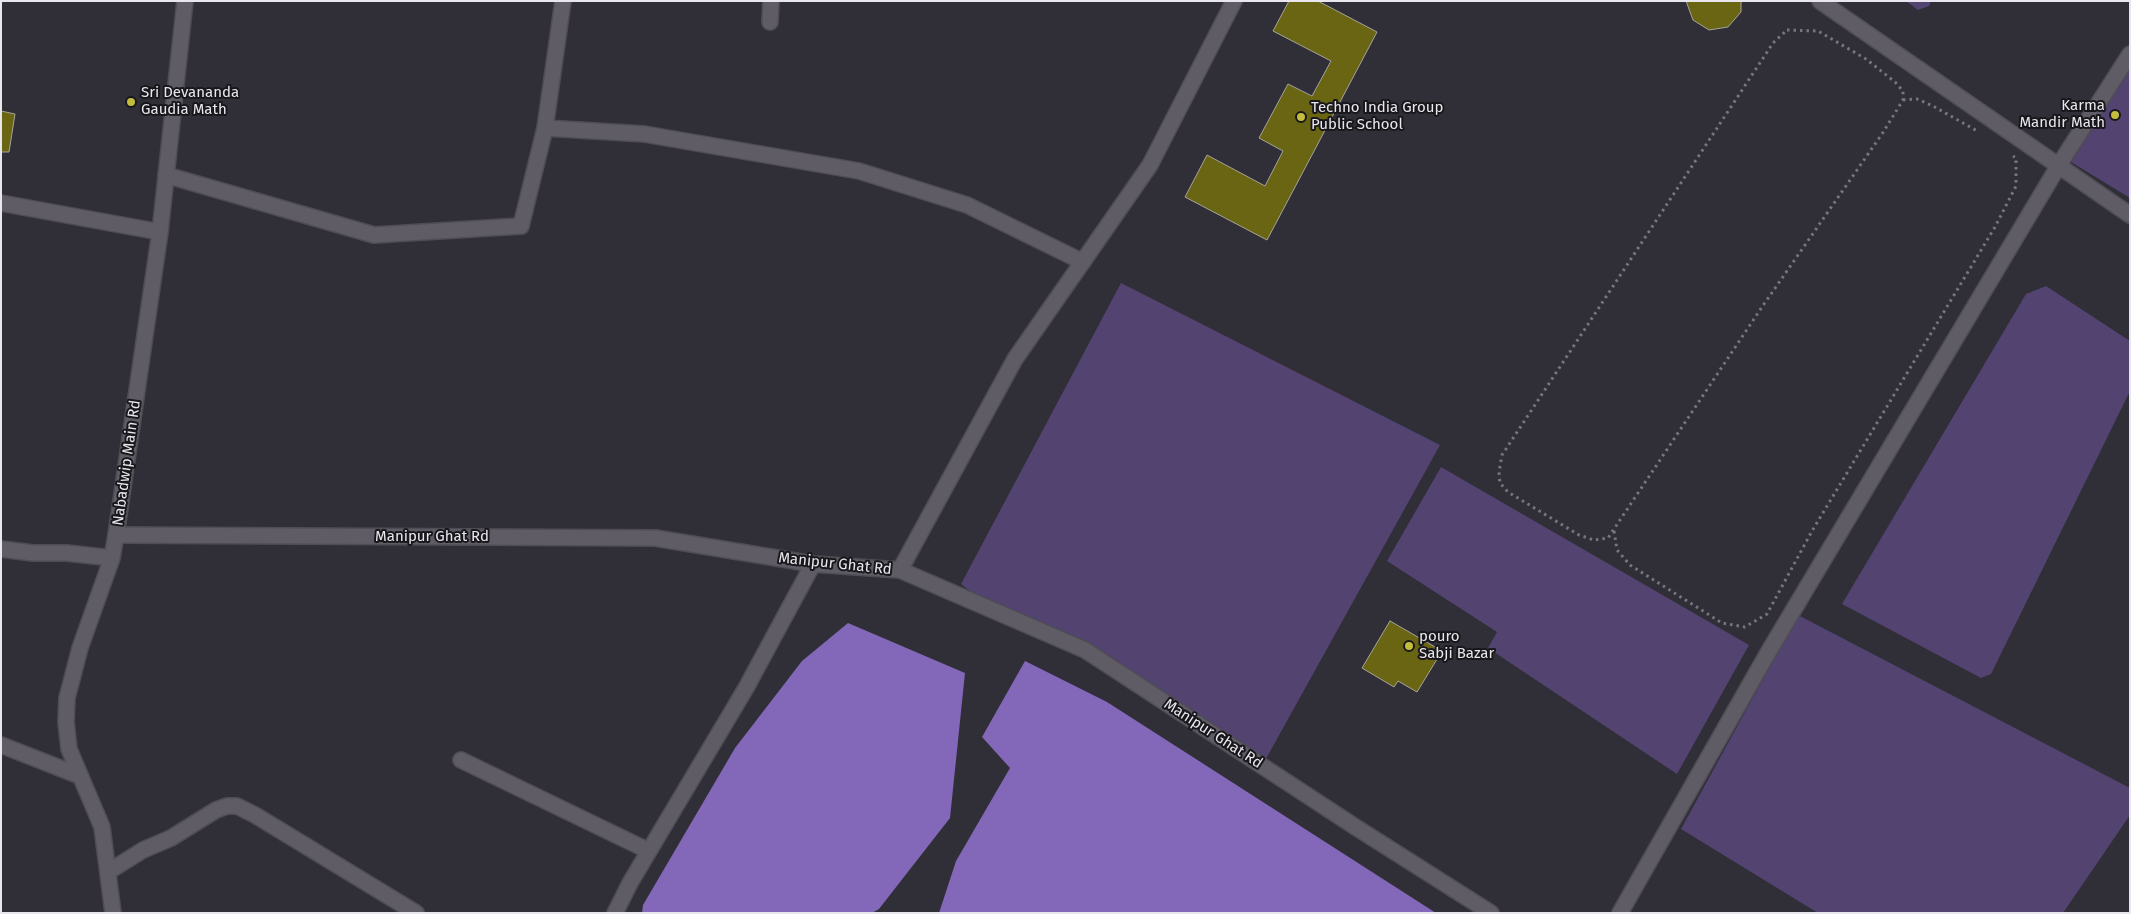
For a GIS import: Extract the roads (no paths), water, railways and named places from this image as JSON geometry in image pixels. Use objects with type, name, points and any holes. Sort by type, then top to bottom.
[{"type":"street","name":"Nabadwip Main Rd","points":[[113,913],[102,827],[70,749],[66,722],[67,698],[80,648],[112,558],[116,536],[160,232],[185,1]]},
{"type":"street","points":[[166,175],[374,235],[521,226],[545,128],[563,1]]},
{"type":"street","points":[[770,22],[771,1]]},
{"type":"street","points":[[900,570],[1015,359],[1150,165],[1234,1]]},
{"type":"street","points":[[1820,1],[2130,215]]},
{"type":"street","points":[[1620,913],[1769,651],[2059,165],[2130,54]]},
{"type":"street","points":[[545,128],[644,134],[859,171],[967,205],[1083,262]]},
{"type":"street","points":[[1,203],[160,232]]},
{"type":"street","name":"Manipur Ghat Rd","points":[[116,536],[655,538],[813,564],[900,570],[1084,650],[1491,913]]},
{"type":"street","points":[[1,549],[33,554],[66,553],[112,558]]},
{"type":"street","points":[[615,913],[649,851],[746,688],[813,564]]},
{"type":"street","points":[[1,745],[80,776]]},
{"type":"street","points":[[461,760],[649,851]]},
{"type":"street","points":[[108,872],[143,850],[171,838],[216,810],[226,806],[237,806],[415,912]]},
{"type":"place","name":"Sri Devananda Gaudia Math","points":[[131,102]]},
{"type":"place","name":"Karma Mandir Math","points":[[2115,115]]},
{"type":"place","name":"Techno India Group Public School","points":[[1301,117]]},
{"type":"place","name":"pouro Sabji Bazar","points":[[1409,646]]}]
